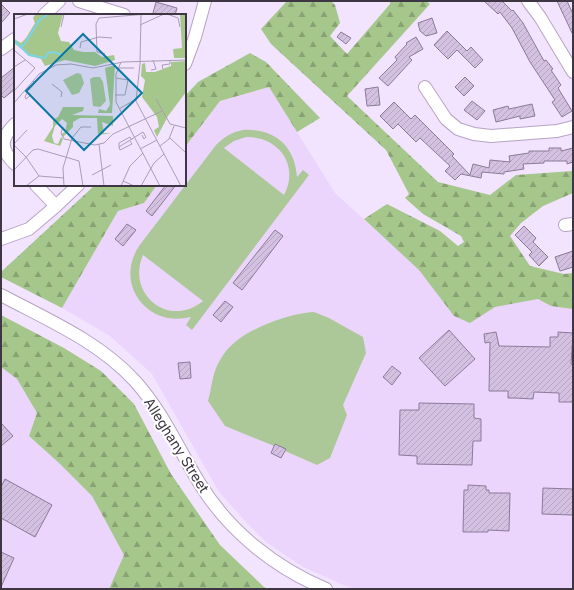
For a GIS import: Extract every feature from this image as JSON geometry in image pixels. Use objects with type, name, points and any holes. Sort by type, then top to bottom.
[{"type":"street","points":[[45,14],[59,1]]},
{"type":"street","points":[[79,1],[121,14]]},
{"type":"street","points":[[186,58],[190,35],[205,1]]},
{"type":"street","points":[[528,1],[540,17],[573,72]]},
{"type":"street","points":[[1,49],[14,40]]},
{"type":"street","points":[[425,87],[446,119],[458,129],[474,134],[491,136],[557,131],[573,127]]},
{"type":"street","points":[[14,125],[6,132],[2,143],[4,152],[14,163]]},
{"type":"street","points":[[37,186],[56,206]]},
{"type":"street","points":[[1,239],[29,228],[56,206],[77,186]]},
{"type":"street","name":"Alleghany Street","points":[[1,294],[92,344],[120,366],[148,397],[161,416],[200,484],[212,502],[231,524],[248,542],[276,563],[303,579],[326,589]]},
{"type":"shaded area","points":[[269,87],[335,193],[456,303],[573,281],[573,589],[356,589],[348,587],[303,567],[266,542],[219,492],[152,374],[110,336],[62,308],[118,211],[144,203],[156,186],[186,186],[186,146],[220,101]]},
{"type":"shaded area","points":[[1,367],[17,379],[37,413],[29,436],[92,496],[124,555],[109,589],[1,589]]},
{"type":"green space","points":[[287,1],[331,1],[335,5],[340,23],[330,36],[347,54],[390,4],[390,1],[426,1],[430,4],[347,96],[438,182],[490,195],[516,175],[573,171],[573,193],[543,206],[521,223],[510,236],[530,266],[564,274],[573,273],[573,309],[551,306],[538,299],[495,307],[470,323],[454,316],[419,270],[364,219],[387,204],[440,231],[458,246],[464,242],[461,236],[423,214],[405,198],[409,194],[386,150],[271,44],[261,29]]},
{"type":"green space","points":[[250,53],[266,62],[320,118],[297,132],[269,87],[220,101],[186,146],[186,95],[198,82]]},
{"type":"green space","points":[[254,130],[265,132],[274,136],[281,141],[292,156],[297,177],[303,170],[309,175],[192,330],[186,325],[191,317],[175,319],[161,316],[149,309],[139,300],[133,288],[130,275],[132,260],[139,246],[216,145],[228,135],[235,132]],"holes":[[[246,137],[268,141],[283,154],[289,173],[288,184],[284,195],[224,148],[234,141]],[[143,255],[203,301],[190,309],[177,311],[165,309],[154,303],[146,294],[140,283],[139,269]]]},
{"type":"green space","points":[[94,186],[156,186],[144,203],[118,211],[62,308],[1,277],[1,272]]},
{"type":"green space","points":[[314,312],[329,318],[363,337],[366,353],[343,405],[347,415],[330,458],[317,465],[285,451],[285,449],[275,444],[274,446],[225,426],[208,401],[216,368],[219,361],[231,345],[261,326],[294,315]]},
{"type":"green space","points":[[1,315],[64,348],[101,371],[134,404],[171,474],[220,545],[264,587],[268,589],[109,589],[124,555],[92,496],[29,436],[37,413],[17,379],[1,367]]},
{"type":"building","points":[[484,1],[502,1],[512,11],[513,10],[523,23],[544,61],[546,60],[553,69],[551,70],[561,85],[558,88],[572,111],[562,117],[552,102],[555,100],[530,62],[512,28],[500,12],[498,14]]},
{"type":"building","points":[[557,1],[567,1],[573,14],[573,35]]},
{"type":"building","points":[[156,2],[177,8],[175,14],[153,13]]},
{"type":"building","points":[[1,4],[10,13],[1,23]]},
{"type":"building","points":[[432,18],[437,33],[426,36],[420,31],[418,23]]},
{"type":"building","points":[[447,31],[467,51],[471,47],[483,60],[475,68],[457,50],[448,59],[434,45]]},
{"type":"building","points":[[341,32],[351,38],[346,44],[337,37]]},
{"type":"building","points":[[416,37],[423,49],[409,57],[412,60],[388,86],[379,78],[397,60],[395,57],[407,44],[406,43]]},
{"type":"building","points":[[14,68],[14,90],[4,98],[1,95],[1,78]]},
{"type":"building","points":[[465,77],[474,86],[464,96],[455,87]]},
{"type":"building","points":[[378,87],[380,105],[367,106],[365,89]]},
{"type":"building","points":[[472,101],[485,111],[477,120],[464,110]]},
{"type":"building","points":[[394,102],[411,119],[415,115],[454,154],[452,156],[470,175],[473,164],[489,168],[490,160],[510,162],[509,156],[529,153],[529,151],[549,151],[549,148],[561,148],[561,151],[573,148],[573,162],[567,164],[567,161],[544,161],[544,163],[523,164],[524,169],[504,172],[504,174],[482,172],[481,178],[461,174],[455,180],[445,171],[450,166],[420,138],[416,142],[398,124],[393,129],[380,116]]},
{"type":"building","points":[[532,104],[535,116],[520,119],[520,116],[496,122],[493,110],[508,106],[509,109]]},
{"type":"building","points":[[165,186],[175,186],[152,216],[146,211]]},
{"type":"building","points":[[127,224],[136,230],[123,246],[115,239]]},
{"type":"building","points":[[524,226],[536,238],[533,242],[548,257],[539,266],[529,255],[532,252],[515,235]]},
{"type":"building","points":[[275,230],[283,236],[242,290],[233,283]]},
{"type":"building","points":[[573,251],[573,267],[560,271],[555,257]]},
{"type":"building","points":[[225,301],[233,307],[221,322],[213,315]]},
{"type":"building","points":[[449,330],[475,359],[445,386],[419,358]]},
{"type":"building","points":[[496,332],[499,346],[550,347],[550,337],[558,337],[558,332],[573,333],[571,364],[573,364],[573,402],[559,402],[559,393],[534,392],[533,399],[508,398],[508,391],[489,391],[490,342],[485,343],[484,334]]},
{"type":"building","points":[[190,362],[191,378],[180,379],[178,363]]},
{"type":"building","points":[[392,366],[401,373],[392,385],[383,377]]},
{"type":"building","points":[[419,403],[474,404],[474,418],[481,419],[481,441],[473,441],[472,465],[417,464],[417,456],[399,455],[400,410],[419,410]]},
{"type":"building","points":[[1,423],[13,436],[1,446]]},
{"type":"building","points":[[275,444],[286,449],[281,458],[271,453]]},
{"type":"building","points":[[5,479],[52,505],[35,537],[1,518],[1,487]]},
{"type":"building","points":[[468,485],[486,486],[486,490],[489,490],[489,493],[510,493],[509,531],[488,530],[488,532],[463,532],[464,490],[468,490]]},
{"type":"building","points":[[543,488],[573,489],[573,515],[542,514]]},
{"type":"building","points":[[1,552],[14,558],[1,587]]}]
